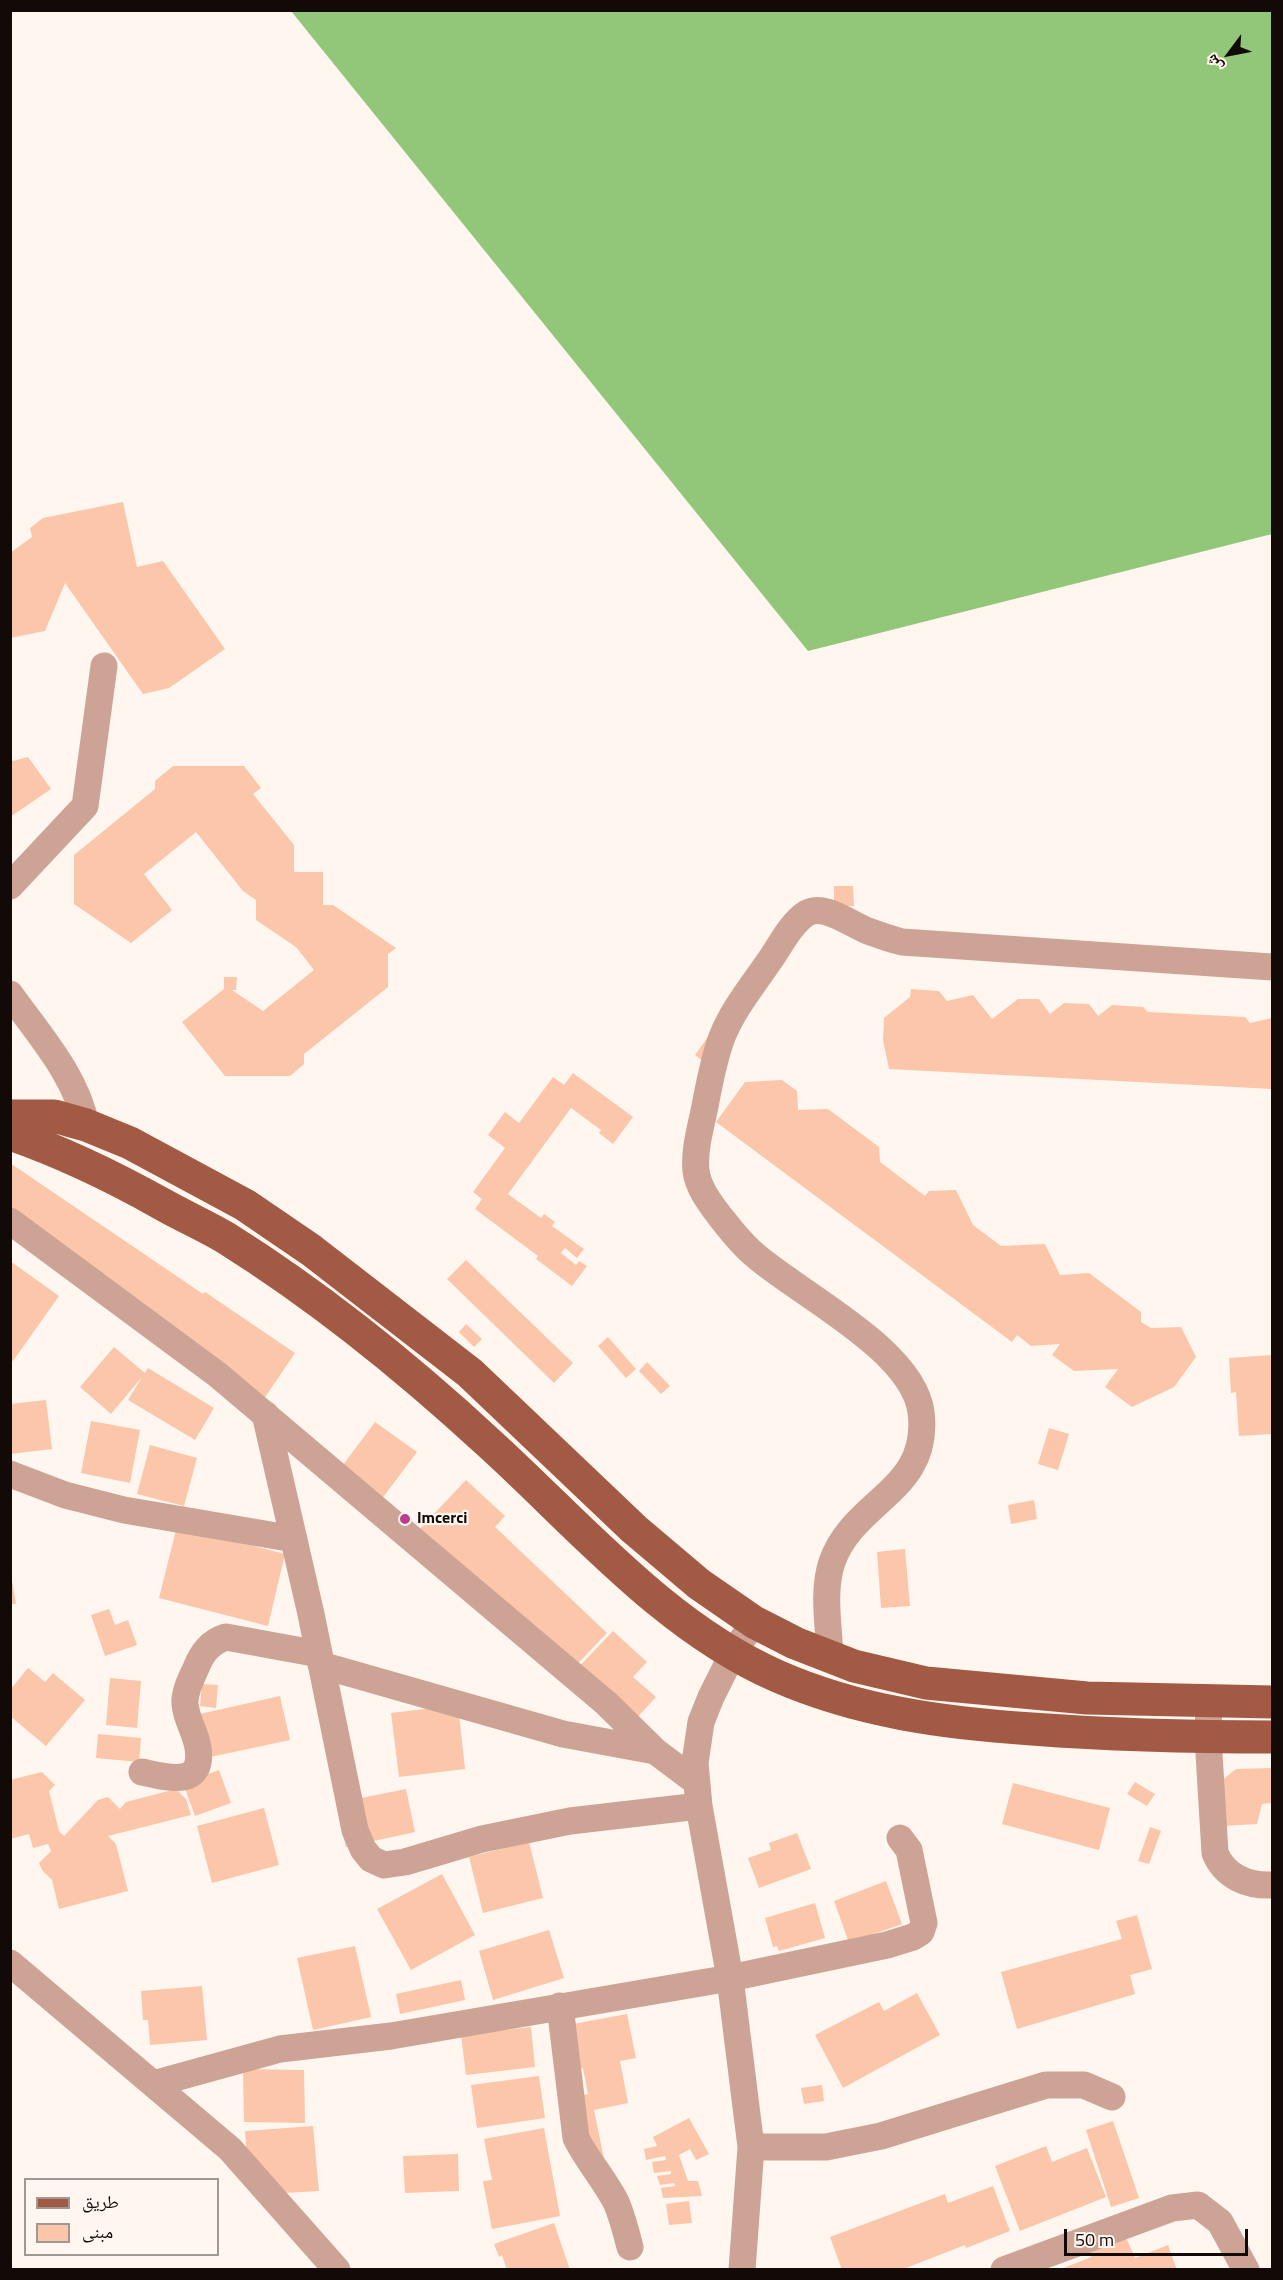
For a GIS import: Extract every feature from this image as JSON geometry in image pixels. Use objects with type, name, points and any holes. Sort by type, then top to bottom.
[{"type":"main road","points":[[10,1116],[54,1116],[86,1125],[130,1143],[245,1205],[329,1263],[470,1373],[634,1529],[699,1584],[754,1622],[795,1643],[830,1657],[891,1676],[926,1683],[1087,1698],[1272,1702]]},
{"type":"main road","points":[[10,1134],[111,1175],[224,1237],[288,1280],[445,1402],[617,1565],[676,1614],[733,1653],[776,1676],[838,1699],[914,1718],[1078,1733],[1272,1737]]},
{"type":"street","points":[[10,886],[85,806],[104,666]]},
{"type":"street","points":[[830,1657],[827,1585],[831,1564],[844,1538],[868,1511],[899,1483],[915,1462],[919,1452],[921,1411],[912,1388],[897,1364],[854,1328],[755,1256],[727,1226],[703,1191],[696,1169],[697,1143],[714,1061],[722,1036],[732,1016],[794,927],[807,914],[814,911],[827,912],[868,931],[902,942],[1272,967]]},
{"type":"street","points":[[10,994],[69,1077],[81,1101],[86,1125]]},
{"type":"street","points":[[10,1221],[168,1337],[265,1414],[606,1703],[697,1793]]},
{"type":"street","points":[[265,1414],[320,1659],[355,1830],[363,1849],[371,1859],[384,1864],[405,1862],[482,1839],[697,1793]]},
{"type":"street","points":[[10,1474],[65,1495],[124,1510],[294,1539]]},
{"type":"street","points":[[742,2270],[752,2147],[730,1978],[697,1793],[697,1741],[701,1722],[711,1697],[733,1653],[754,1622]]},
{"type":"street","points":[[142,1772],[182,1778],[189,1777],[194,1771],[198,1761],[198,1748],[184,1701],[206,1648],[214,1641],[226,1637],[320,1659],[563,1734],[655,1751]]},
{"type":"street","points":[[1209,1702],[1208,1737],[1215,1853],[1218,1861],[1239,1879],[1248,1883],[1272,1885]]},
{"type":"street","points":[[153,2084],[280,2049],[390,2036],[730,1978],[887,1945],[918,1935],[924,1928],[924,1923],[909,1850],[900,1838]]},
{"type":"street","points":[[10,1963],[230,2149],[337,2270]]},
{"type":"street","points":[[560,2006],[576,2138],[585,2157],[597,2170],[615,2201],[624,2222],[630,2247]]},
{"type":"street","points":[[752,2147],[826,2147],[881,2136],[1046,2085],[1083,2085],[1112,2097]]},
{"type":"street","points":[[1004,2270],[1172,2208],[1198,2205],[1220,2222],[1246,2270]]},
{"type":"green space","points":[[291,11],[1272,11],[1272,534],[808,651]]},
{"type":"building","points":[[123,502],[137,567],[163,561],[225,649],[169,688],[143,694],[65,583],[45,631],[10,638],[10,553],[32,537],[30,528],[43,518]]},
{"type":"building","points":[[28,757],[51,789],[10,817],[10,758],[13,761]]},
{"type":"building","points":[[173,766],[244,766],[261,788],[253,794],[294,845],[294,872],[323,872],[323,905],[333,905],[396,948],[388,954],[388,987],[304,1054],[304,1064],[290,1076],[225,1076],[182,1022],[224,989],[224,977],[237,977],[236,990],[232,990],[263,1011],[314,970],[296,947],[256,920],[256,900],[243,891],[196,832],[144,874],[172,910],[131,943],[74,904],[74,855],[155,789],[155,781]]},
{"type":"building","points":[[834,886],[853,886],[854,906],[834,906]]},
{"type":"building","points":[[911,989],[939,991],[947,1001],[973,995],[992,1019],[1018,999],[1039,999],[1050,1014],[1064,1003],[1089,1004],[1098,1016],[1112,1005],[1143,1007],[1148,1012],[1245,1017],[1250,1023],[1272,1018],[1272,1089],[889,1069],[883,1040],[884,1018],[910,997]]},
{"type":"building","points":[[710,1034],[709,1066],[695,1055]]},
{"type":"building","points":[[573,1073],[633,1117],[613,1144],[599,1133],[601,1130],[571,1108],[508,1194],[541,1218],[544,1214],[555,1222],[552,1226],[584,1249],[577,1258],[565,1248],[561,1253],[576,1265],[579,1261],[587,1266],[572,1286],[536,1259],[538,1256],[475,1209],[482,1199],[473,1192],[505,1148],[488,1135],[505,1112],[519,1123],[553,1077],[564,1085]]},
{"type":"building","points":[[782,1080],[797,1091],[798,1110],[828,1109],[879,1147],[880,1162],[925,1196],[929,1191],[956,1190],[973,1225],[1001,1246],[1045,1244],[1060,1275],[1089,1273],[1141,1312],[1141,1322],[1151,1328],[1181,1327],[1196,1357],[1174,1387],[1132,1407],[1105,1387],[1118,1369],[1074,1371],[1052,1355],[1060,1344],[1031,1346],[1017,1335],[1012,1342],[716,1122],[745,1082]]},
{"type":"building","points":[[10,1163],[203,1294],[205,1292],[295,1353],[257,1409],[10,1224]]},
{"type":"building","points":[[466,1260],[573,1363],[554,1383],[447,1279]]},
{"type":"building","points":[[10,1261],[59,1296],[13,1361],[10,1359]]},
{"type":"building","points":[[466,1324],[482,1339],[474,1347],[459,1332]]},
{"type":"building","points":[[608,1337],[636,1369],[626,1378],[598,1346]]},
{"type":"building","points":[[114,1347],[145,1373],[148,1368],[214,1408],[195,1440],[128,1400],[142,1377],[111,1414],[80,1387]]},
{"type":"building","points":[[1272,1355],[1272,1434],[1239,1436],[1236,1392],[1231,1393],[1229,1358]]},
{"type":"building","points":[[647,1362],[670,1386],[661,1394],[639,1371]]},
{"type":"building","points":[[46,1400],[52,1449],[10,1454],[10,1404]]},
{"type":"building","points":[[91,1421],[140,1430],[130,1483],[81,1473]]},
{"type":"building","points":[[375,1422],[417,1452],[378,1504],[337,1473]]},
{"type":"building","points":[[1049,1428],[1069,1434],[1058,1470],[1038,1464]]},
{"type":"building","points":[[150,1445],[197,1458],[184,1506],[137,1494]]},
{"type":"building","points":[[466,1480],[505,1516],[495,1527],[607,1633],[563,1679],[414,1535]]},
{"type":"building","points":[[1034,1500],[1037,1519],[1011,1524],[1008,1505]]},
{"type":"building","points":[[177,1526],[285,1554],[268,1626],[159,1598]]},
{"type":"building","points":[[905,1549],[910,1606],[881,1608],[877,1552]]},
{"type":"building","points":[[10,1569],[16,1604],[10,1604]]},
{"type":"building","points":[[109,1609],[115,1625],[128,1620],[137,1645],[105,1656],[91,1615]]},
{"type":"building","points":[[613,1631],[647,1662],[633,1677],[656,1697],[633,1722],[576,1670]]},
{"type":"building","points":[[28,1668],[45,1682],[53,1673],[85,1700],[46,1746],[10,1716],[10,1690]]},
{"type":"building","points":[[110,1678],[141,1681],[137,1728],[106,1725]]},
{"type":"building","points":[[202,1684],[218,1685],[216,1708],[200,1706]]},
{"type":"building","points":[[280,1696],[290,1740],[201,1759],[191,1716]]},
{"type":"building","points":[[458,1705],[465,1769],[399,1777],[391,1713]]},
{"type":"building","points":[[98,1734],[141,1738],[139,1762],[96,1758]]},
{"type":"building","points":[[1272,1768],[1272,1803],[1262,1804],[1257,1824],[1222,1826],[1221,1781],[1236,1769]]},
{"type":"building","points":[[219,1770],[231,1803],[195,1816],[183,1783]]},
{"type":"building","points":[[42,1772],[55,1785],[49,1791],[59,1831],[64,1836],[98,1800],[108,1797],[120,1809],[126,1802],[176,1789],[186,1799],[191,1815],[108,1836],[116,1844],[128,1891],[59,1909],[52,1880],[42,1870],[39,1863],[51,1851],[48,1844],[33,1848],[29,1834],[10,1839],[10,1780]]},
{"type":"building","points":[[1135,1782],[1155,1794],[1147,1806],[1127,1794]]},
{"type":"building","points":[[1013,1783],[1110,1808],[1099,1850],[1002,1824]]},
{"type":"building","points":[[406,1789],[415,1832],[346,1847],[336,1803]]},
{"type":"building","points":[[264,1808],[279,1865],[212,1883],[197,1826]]},
{"type":"building","points":[[1150,1827],[1161,1831],[1149,1864],[1138,1861]]},
{"type":"building","points":[[797,1833],[811,1869],[759,1888],[748,1858],[771,1850],[769,1843]]},
{"type":"building","points":[[529,1842],[543,1898],[483,1913],[469,1857]]},
{"type":"building","points":[[442,1874],[475,1935],[411,1970],[377,1909]]},
{"type":"building","points":[[886,1881],[902,1924],[849,1943],[834,1901]]},
{"type":"building","points":[[815,1903],[825,1938],[779,1951],[777,1946],[773,1947],[765,1918]]},
{"type":"building","points":[[1137,1915],[1152,1969],[1130,1975],[1135,1994],[1017,2029],[1001,1972],[1122,1939],[1116,1921]]},
{"type":"building","points":[[549,1930],[564,1978],[493,2000],[479,1951]]},
{"type":"building","points":[[355,1946],[371,2017],[313,2030],[297,1958]]},
{"type":"building","points":[[461,1980],[465,2000],[400,2014],[396,1994]]},
{"type":"building","points":[[202,1986],[207,2040],[150,2045],[148,2020],[143,2020],[141,1991]]},
{"type":"building","points":[[917,1993],[940,2035],[843,2088],[815,2035],[879,2002],[884,2011]]},
{"type":"building","points":[[627,2014],[636,2058],[620,2061],[628,2103],[594,2110],[604,2159],[567,2098],[588,2094],[583,2068],[572,2071],[563,2026]]},
{"type":"building","points":[[531,2027],[535,2067],[466,2075],[461,2035]]},
{"type":"building","points":[[243,2069],[304,2070],[305,2123],[244,2122]]},
{"type":"building","points":[[539,2076],[545,2118],[477,2128],[471,2085]]},
{"type":"building","points":[[822,2085],[824,2101],[804,2104],[801,2088]]},
{"type":"building","points":[[689,2118],[709,2154],[696,2160],[690,2149],[679,2155],[688,2181],[698,2181],[702,2196],[663,2198],[661,2188],[675,2186],[674,2183],[660,2185],[657,2176],[671,2174],[671,2171],[654,2173],[652,2162],[666,2160],[665,2156],[646,2160],[644,2149],[657,2146],[653,2137]]},
{"type":"building","points":[[1113,2121],[1139,2198],[1111,2207],[1086,2130]]},
{"type":"building","points":[[313,2126],[319,2191],[267,2194],[248,2172],[245,2131]]},
{"type":"building","points":[[544,2128],[560,2216],[492,2229],[483,2181],[492,2180],[484,2139]]},
{"type":"building","points":[[1046,2146],[1052,2162],[1087,2148],[1106,2197],[1020,2231],[995,2166]]},
{"type":"building","points":[[458,2154],[459,2191],[405,2193],[403,2156]]},
{"type":"building","points":[[993,2186],[1010,2231],[966,2248],[965,2245],[906,2268],[906,2270],[842,2270],[830,2237],[945,2194],[948,2203]]},
{"type":"building","points":[[689,2201],[692,2223],[669,2225],[666,2204]]},
{"type":"building","points":[[554,2223],[570,2270],[507,2270],[502,2255],[499,2257],[494,2244]]},
{"type":"building","points":[[1125,2235],[1135,2258],[1168,2245],[1177,2270],[1059,2270],[1091,2257],[1088,2249]]},
{"type":"place","name":"Imcerci","points":[[405,1519]]}]
